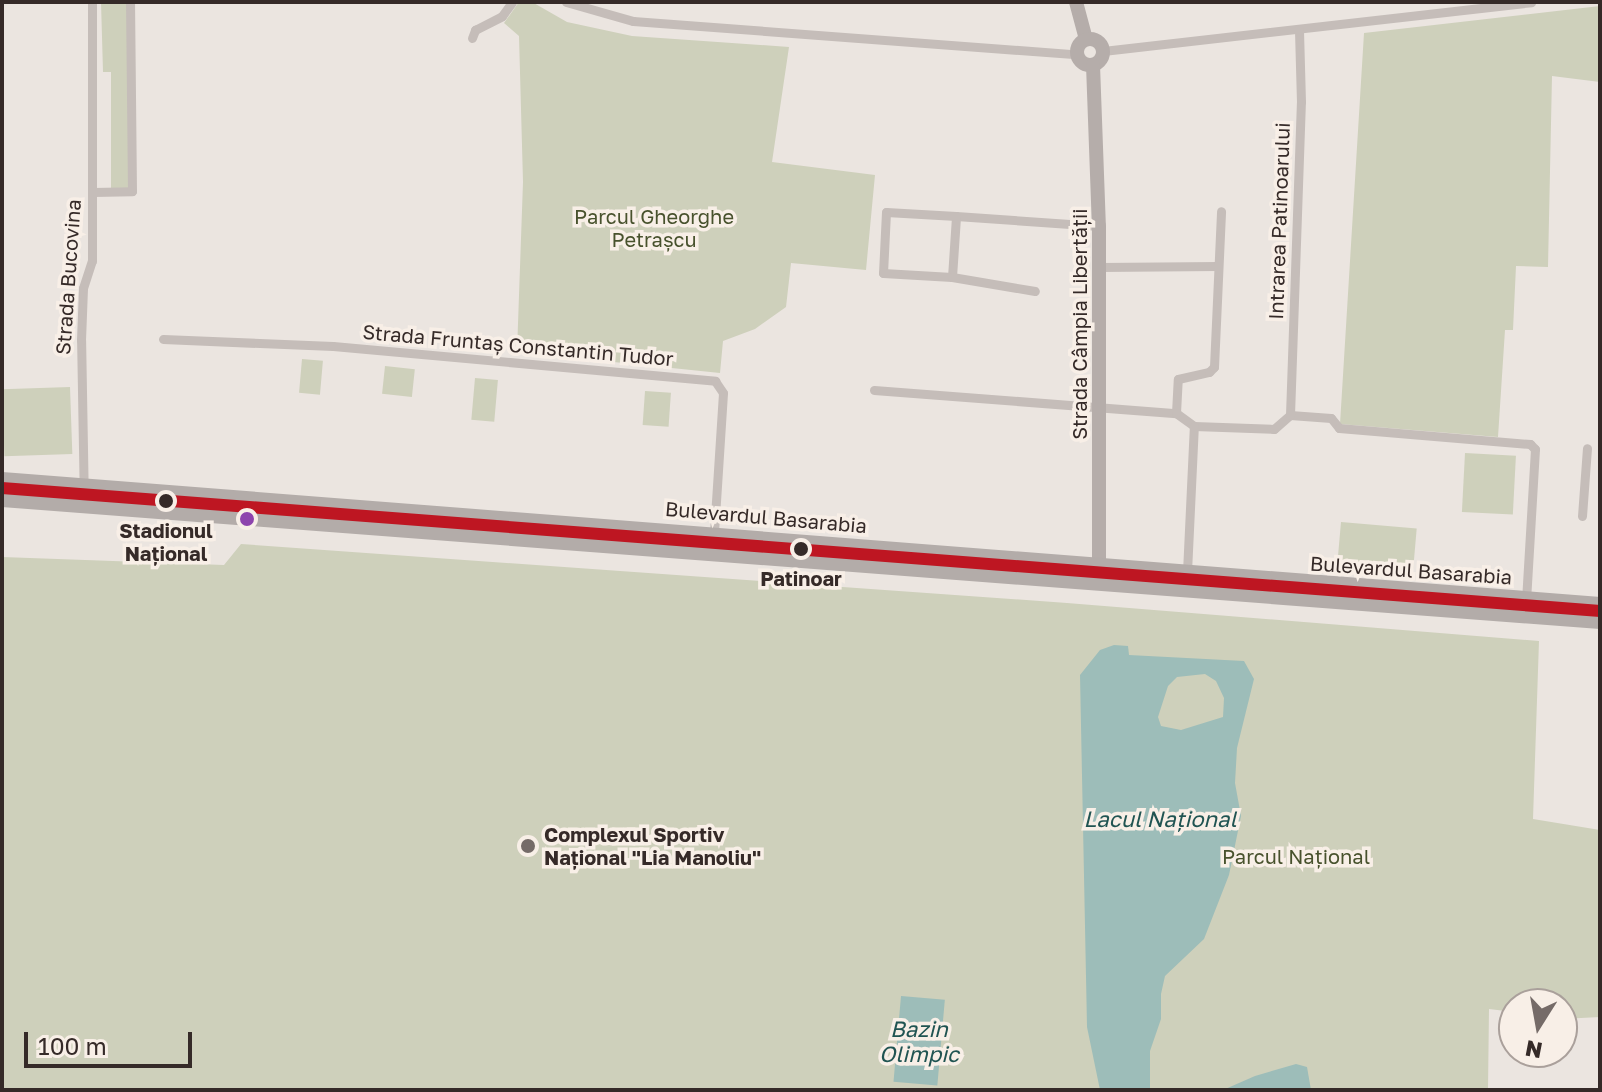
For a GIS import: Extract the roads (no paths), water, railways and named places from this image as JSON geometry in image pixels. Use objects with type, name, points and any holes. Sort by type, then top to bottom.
[{"type":"main road","name":"Bulevardul Basarabia","points":[[2,479],[714,532],[1100,566],[1600,604]]},
{"type":"main road","name":"Bulevardul Basarabia","points":[[2,500],[1600,622]]},
{"type":"street","name":"Strada Bucovina","points":[[84,506],[81,334],[83,288],[92,261],[92,2]]},
{"type":"street","points":[[93,192],[132,191],[130,2]]},
{"type":"street","points":[[472,38],[475,30],[502,16],[512,2]]},
{"type":"street","points":[[566,2],[633,21],[1077,54]]},
{"type":"street","points":[[1076,2],[1086,39]]},
{"type":"street","points":[[1103,51],[1531,2]]},
{"type":"street","name":"Intrarea Patinoarului","points":[[1290,415],[1301,102],[1299,29]]},
{"type":"street","points":[[1086,39],[1099,43],[1103,51],[1099,61],[1093,65],[1082,63],[1077,54],[1079,45],[1086,39]]},
{"type":"street","name":"Strada Câmpia Libertății","points":[[1093,65],[1100,267],[1099,583]]},
{"type":"street","points":[[1176,413],[1178,379],[1209,372],[1214,367],[1221,211]]},
{"type":"street","points":[[1035,291],[952,277],[883,273],[886,212],[1099,226]]},
{"type":"street","points":[[952,277],[956,216]]},
{"type":"street","points":[[1100,267],[1218,266]]},
{"type":"street","name":"Strada Fruntaș Constantin Tudor","points":[[163,339],[320,345],[715,381],[723,393],[714,532]]},
{"type":"street","points":[[874,390],[1176,413],[1194,426],[1274,429],[1290,415]]},
{"type":"street","name":"Bulevardul Basarabia","points":[[1290,415],[1331,418],[1339,428],[1533,446],[1526,599]]},
{"type":"street","points":[[1187,572],[1194,426]]},
{"type":"street","points":[[1582,516],[1587,448]]},
{"type":"water","name":"Lacul Național","points":[[1114,645],[1128,646],[1129,655],[1244,661],[1254,679],[1237,748],[1235,783],[1241,816],[1229,875],[1204,939],[1165,976],[1161,1019],[1150,1051],[1150,1090],[1100,1090],[1087,1027],[1080,675],[1100,650]],"holes":[[[1205,674],[1216,681],[1224,698],[1223,717],[1181,730],[1161,726],[1158,717],[1168,686],[1177,677]]]},
{"type":"water","name":"Bazin Olimpic","points":[[901,996],[945,1000],[937,1086],[894,1082]]},
{"type":"water","points":[[1296,1064],[1307,1067],[1311,1090],[1223,1090],[1255,1076]]},
{"type":"place","name":"Stadionul Național","points":[[166,501]]},
{"type":"place","name":"Patinoar","points":[[801,549]]},
{"type":"place","name":"Complexul Sportiv Național \"Lia Manoliu\"","points":[[528,846]]},
{"type":"park label","name":"Parcul Gheorghe Petrașcu","points":[[654,228]]},
{"type":"park label","name":"Parcul Național","points":[[1296,856]]}]
